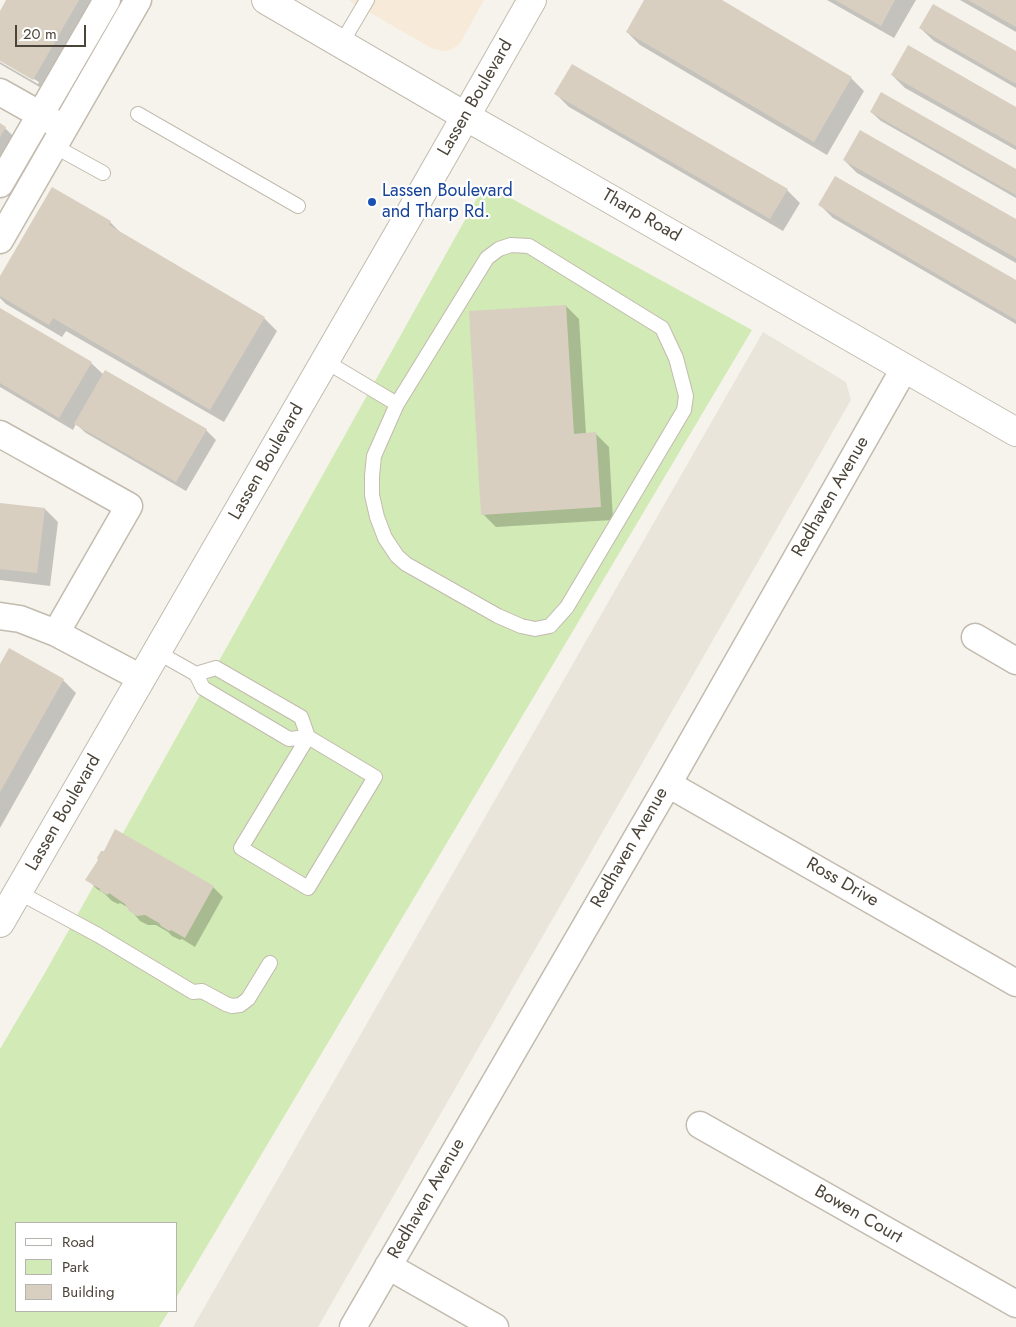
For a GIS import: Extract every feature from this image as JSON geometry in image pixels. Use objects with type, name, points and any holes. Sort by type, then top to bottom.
[{"type":"street","points":[[0,184],[107,0]]},
{"type":"street","points":[[0,240],[138,0]]},
{"type":"street","name":"Tharp Road","points":[[266,0],[1016,432]]},
{"type":"street","name":"Lassen Boulevard","points":[[0,923],[532,0]]},
{"type":"street","points":[[0,92],[40,115],[59,137]]},
{"type":"street","name":"Redhaven Avenue","points":[[353,1327],[668,784],[904,369]]},
{"type":"street","points":[[0,434],[128,506],[56,633]]},
{"type":"street","points":[[0,616],[20,618],[56,633],[141,678]]},
{"type":"street","points":[[975,637],[1016,661]]},
{"type":"street","name":"Ross Drive","points":[[668,784],[1016,983]]},
{"type":"street","name":"Bowen Court","points":[[700,1125],[1016,1304]]},
{"type":"street","points":[[388,1266],[495,1327]]},
{"type":"lane","points":[[341,44],[366,0]]},
{"type":"lane","points":[[138,114],[298,206]]},
{"type":"lane","points":[[59,137],[103,173]]},
{"type":"lane","points":[[511,245],[528,246],[662,328],[676,358],[686,396],[684,410],[567,607],[550,626],[535,628],[521,626],[498,616],[406,564],[397,556],[385,538],[377,517],[372,495],[372,476],[374,456],[397,404],[487,258],[499,249],[511,245]]},
{"type":"lane","points":[[325,361],[397,404]]},
{"type":"lane","points":[[157,652],[196,674],[203,688],[289,739],[308,737],[375,777],[308,888],[241,848],[308,737]]},
{"type":"lane","points":[[196,674],[216,668],[301,717],[308,737]]},
{"type":"lane","points":[[18,892],[98,935],[193,992],[202,991],[232,1006],[240,1005],[248,999],[270,963]]},
{"type":"shaded area","points":[[348,0],[484,0],[459,45],[447,51],[433,49]]},
{"type":"shaded area","points":[[763,332],[846,382],[851,400],[318,1327],[193,1327]]},
{"type":"green space","points":[[485,184],[752,330],[178,1295],[178,1222],[15,1222],[15,1312],[168,1312],[159,1327],[0,1327],[0,1049],[46,971]]},
{"type":"building","points":[[6,0],[79,0],[33,80],[0,61],[0,11]]},
{"type":"building","points":[[644,0],[722,0],[852,77],[814,142],[626,32]]},
{"type":"building","points":[[835,0],[895,0],[881,26]]},
{"type":"building","points":[[968,0],[1016,0],[1016,27]]},
{"type":"building","points":[[933,4],[1016,51],[1016,84],[919,28]]},
{"type":"building","points":[[908,45],[1016,107],[1016,146],[891,75]]},
{"type":"building","points":[[572,64],[788,189],[770,219],[554,94]]},
{"type":"building","points":[[881,92],[1016,169],[1016,195],[870,112]]},
{"type":"building","points":[[0,123],[6,127],[0,137]]},
{"type":"building","points":[[860,130],[1016,219],[1016,258],[843,160]]},
{"type":"building","points":[[835,176],[1016,280],[1016,320],[818,205]]},
{"type":"building","points":[[52,187],[111,221],[109,225],[265,317],[210,410],[53,318],[49,325],[0,296],[0,276]]},
{"type":"building","points":[[566,305],[574,434],[596,432],[601,507],[481,515],[469,311]]},
{"type":"building","points":[[0,308],[92,362],[59,418],[0,383]]},
{"type":"building","points":[[105,370],[207,429],[176,482],[74,424]]},
{"type":"building","points":[[0,503],[45,508],[37,573],[0,569]]},
{"type":"building","points":[[9,648],[64,679],[0,792],[0,664]]},
{"type":"building","points":[[115,829],[214,886],[185,938],[171,930],[169,931],[145,915],[137,916],[129,911],[125,904],[109,893],[108,895],[100,891],[100,889],[85,880],[98,860],[97,858],[101,851],[104,851]]},
{"type":"place","name":"Lassen Boulevard and Tharp Rd.","points":[[372,202]]}]
